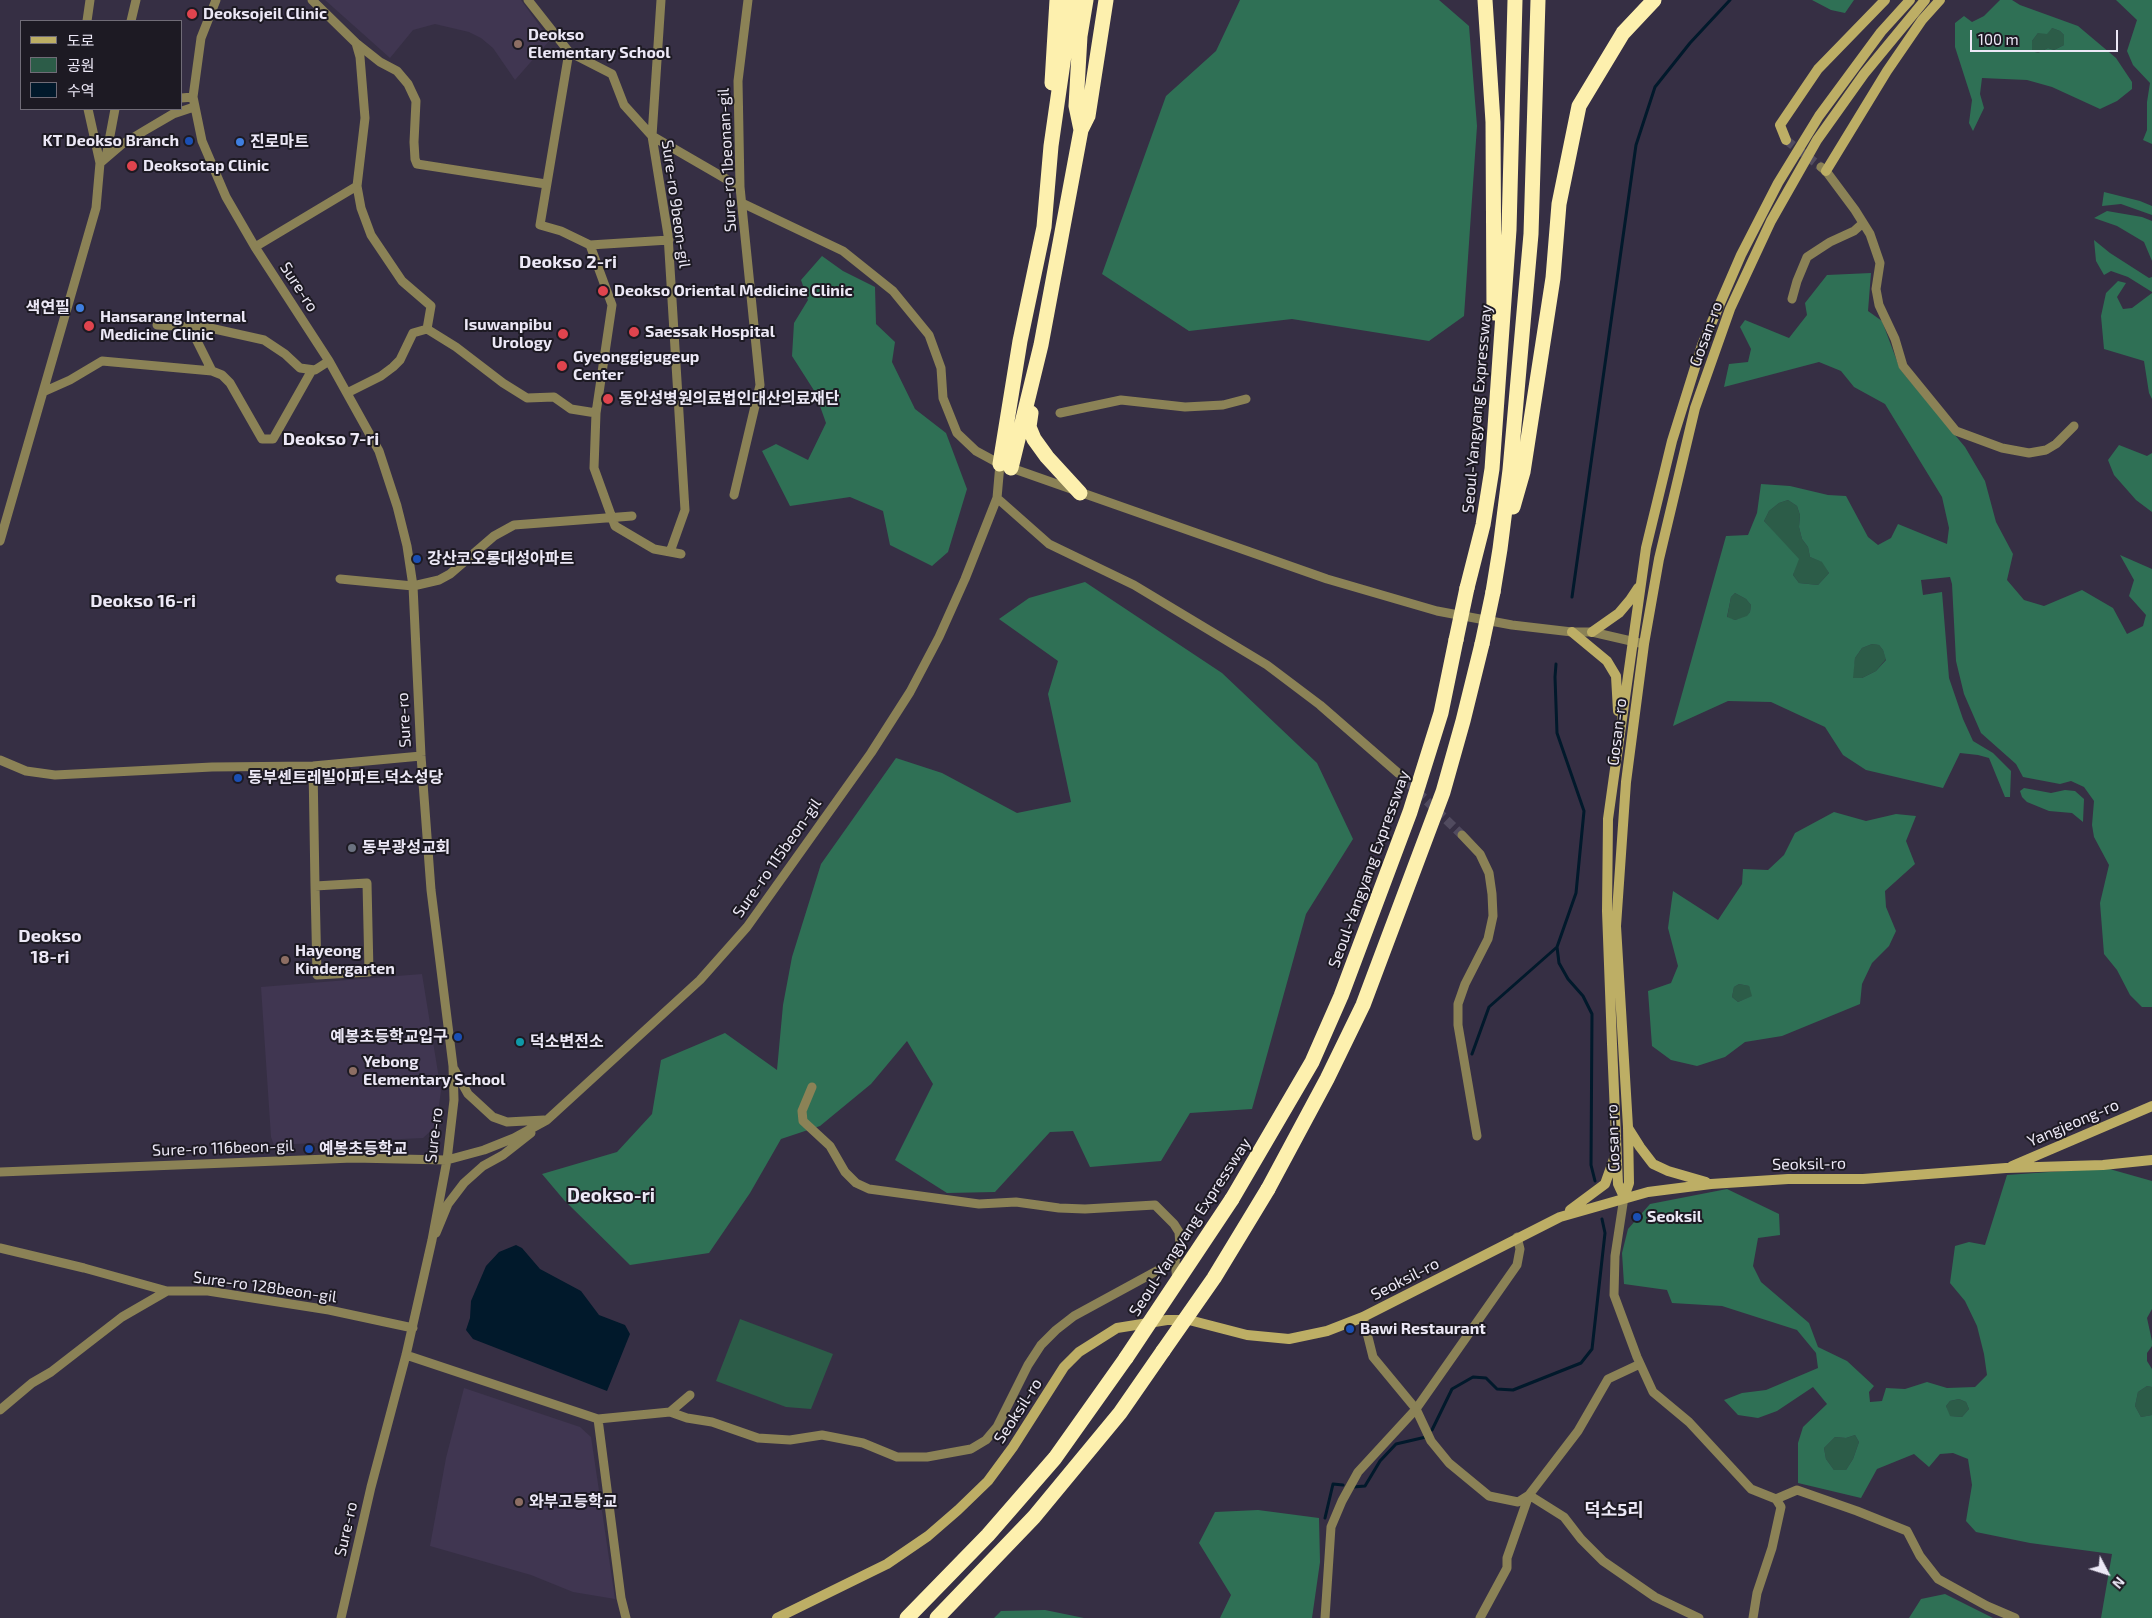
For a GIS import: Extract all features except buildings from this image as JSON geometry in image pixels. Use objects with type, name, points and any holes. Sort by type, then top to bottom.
[{"type":"highway","points":[[1051,146],[1052,65],[1057,0]]},
{"type":"highway","points":[[1006,466],[1020,341],[1044,227],[1051,146],[1072,0]]},
{"type":"highway","points":[[1006,466],[1033,378],[1063,229],[1080,130],[1076,106],[1080,36],[1086,0]]},
{"type":"highway","points":[[1080,130],[1088,116],[1106,0]]},
{"type":"highway","points":[[1485,0],[1493,122],[1495,422]]},
{"type":"highway","name":"Seoul-Yangyang Expressway","points":[[907,1618],[988,1534],[1055,1458],[1126,1358],[1232,1199],[1312,1062],[1341,996],[1410,812],[1441,713],[1467,588],[1483,525],[1492,469],[1509,230],[1515,0]]},
{"type":"highway","points":[[937,1618],[1034,1517],[1120,1413],[1214,1278],[1268,1189],[1327,1079],[1363,1004],[1443,792],[1463,721],[1493,592],[1511,460],[1531,234],[1538,0]]},
{"type":"highway","points":[[1500,549],[1523,472],[1553,278],[1560,204],[1579,106],[1623,33],[1654,0]]},
{"type":"highway","points":[[1033,378],[1035,390],[1029,427],[1047,457],[1080,492]]},
{"type":"street","points":[[87,20],[90,0]]},
{"type":"street","points":[[131,20],[136,0]]},
{"type":"street","name":"Sure-ro","points":[[216,0],[202,38],[194,102],[206,150],[226,197],[255,247],[329,361],[379,451],[397,506],[413,586],[421,756],[435,930],[452,1066],[454,1100],[447,1160],[432,1240],[413,1328],[371,1487],[342,1618]]},
{"type":"street","points":[[312,0],[356,43],[380,62],[396,71],[408,84],[416,101],[414,142],[417,164],[546,184]]},
{"type":"street","name":"Sure-ro 9beon-gil","points":[[528,0],[568,52],[612,74],[624,105],[652,136],[668,240],[685,510],[670,552]]},
{"type":"street","points":[[661,0],[652,136],[740,187]]},
{"type":"street","name":"Sure-ro 1beonan-gil","points":[[734,495],[760,384],[740,187],[738,81],[748,0]]},
{"type":"street","points":[[1786,140],[1780,125],[1818,69],[1884,0]]},
{"type":"street","name":"Gosan-ro","points":[[1624,1197],[1618,1184],[1607,911],[1608,819],[1646,548],[1672,441],[1702,345],[1742,255],[1778,183],[1819,116],[1881,32],[1910,0]]},
{"type":"street","name":"Gosan-ro","points":[[1624,1197],[1629,1183],[1628,1127],[1616,926],[1626,782],[1644,644],[1659,559],[1695,408],[1730,309],[1771,221],[1817,140],[1864,74],[1926,0]]},
{"type":"street","points":[[1940,0],[1922,20],[1887,70],[1824,169],[1870,234],[1880,263],[1876,290],[1879,305],[1895,339],[1903,366],[1956,431],[2002,448],[2029,453],[2046,450],[2056,444],[2074,426]]},
{"type":"street","points":[[356,43],[360,57],[365,118],[357,186],[361,208],[371,235],[402,282],[431,306],[427,329]]},
{"type":"street","points":[[568,52],[540,225],[561,231],[590,246],[668,240]]},
{"type":"street","points":[[182,98],[194,102]]},
{"type":"street","points":[[182,109],[194,102]]},
{"type":"street","points":[[88,110],[103,160]]},
{"type":"street","points":[[0,541],[96,208],[103,160],[115,110]]},
{"type":"street","points":[[103,160],[121,145],[180,110]]},
{"type":"street","points":[[255,247],[357,186]]},
{"type":"street","points":[[742,203],[843,251],[893,291],[929,335],[941,368],[943,398],[957,433],[976,451],[1006,466],[1327,579],[1437,610],[1512,625],[1572,632],[1592,632],[1644,644]]},
{"type":"street","points":[[1792,299],[1796,281],[1807,257],[1830,242],[1854,231],[1863,223]]},
{"type":"street","points":[[590,246],[612,305],[596,413],[594,468],[615,526],[654,550],[681,554]]},
{"type":"street","points":[[157,326],[210,328],[264,340],[285,354],[300,368],[315,370],[329,361]]},
{"type":"street","points":[[190,327],[212,371]]},
{"type":"street","points":[[347,393],[381,376],[393,367],[400,360],[412,333],[427,329],[456,347],[503,383],[527,398],[554,397],[570,409],[596,413]]},
{"type":"street","points":[[43,392],[70,380],[102,361],[212,371],[222,375],[230,382],[262,438],[273,439],[312,370]]},
{"type":"street","points":[[1060,413],[1121,400],[1185,407],[1224,406],[1246,400]]},
{"type":"street","name":"Sure-ro 115beon-gil","points":[[447,1160],[484,1150],[514,1138],[545,1121],[700,980],[747,927],[871,752],[910,692],[939,637],[965,579],[997,498],[1006,466]]},
{"type":"street","points":[[997,498],[1049,544],[1134,584],[1267,665],[1320,705],[1398,773]]},
{"type":"street","points":[[340,579],[413,586],[439,580],[450,574],[494,536],[514,525],[612,516],[632,516]]},
{"type":"street","points":[[1592,632],[1619,613],[1630,600],[1640,582]]},
{"type":"street","points":[[1572,632],[1607,661],[1616,676],[1619,734]]},
{"type":"street","points":[[0,760],[26,772],[55,775],[212,767],[313,766],[421,756]]},
{"type":"street","points":[[313,766],[315,886],[317,975],[369,972],[367,883],[315,886]]},
{"type":"street","points":[[1462,835],[1480,854],[1488,873],[1492,894],[1493,916],[1488,939],[1464,984],[1458,1004],[1458,1025],[1477,1136]]},
{"type":"street","points":[[452,1066],[468,1094],[493,1117],[507,1122],[545,1121]]},
{"type":"street","points":[[812,1087],[802,1111],[803,1121],[830,1146],[845,1172],[856,1183],[869,1189],[979,1204],[1016,1202],[1059,1208],[1084,1209],[1155,1205],[1174,1224],[1179,1232],[1180,1246],[1176,1261],[1177,1286],[1165,1312],[1167,1320]]},
{"type":"street","name":"Yangjeong-ro","points":[[2006,1168],[2152,1106]]},
{"type":"street","points":[[432,1240],[440,1226],[448,1204],[464,1182],[483,1166],[519,1144],[545,1121]]},
{"type":"street","points":[[1628,1127],[1640,1147],[1654,1164],[1668,1171],[1711,1184]]},
{"type":"street","points":[[2048,1149],[2048,1157],[2056,1166]]},
{"type":"street","points":[[1560,1216],[1605,1184],[1617,1150]]},
{"type":"street","name":"Sure-ro 116beon-gil","points":[[0,1172],[354,1158],[447,1160]]},
{"type":"street","name":"Seoksil-ro","points":[[777,1618],[887,1564],[928,1536],[988,1481],[1064,1367],[1079,1352],[1116,1328],[1167,1320],[1189,1320],[1247,1335],[1289,1339],[1327,1331],[1363,1317],[1560,1216],[1624,1197],[1711,1184],[1788,1179],[1863,1178],[2152,1160]]},
{"type":"street","points":[[1624,1197],[1615,1256],[1614,1295],[1640,1364],[1653,1392],[1688,1422],[1751,1488],[1776,1499],[1781,1507],[1772,1548],[1757,1593],[1753,1618]]},
{"type":"street","points":[[1325,1618],[1331,1527],[1342,1501],[1358,1472],[1416,1409],[1517,1265],[1520,1249],[1517,1237]]},
{"type":"street","points":[[0,1248],[84,1268],[167,1292]]},
{"type":"street","points":[[406,1355],[598,1419],[670,1412],[687,1418],[712,1422],[758,1438],[790,1440],[822,1435],[863,1443],[897,1457],[927,1456],[972,1449],[986,1440],[997,1426],[1028,1365],[1041,1345],[1056,1330],[1074,1316],[1176,1261]]},
{"type":"street","name":"Sure-ro 128beon-gil","points":[[0,1410],[32,1382],[51,1372],[122,1317],[167,1292],[208,1291],[329,1310],[413,1328]]},
{"type":"street","points":[[1363,1317],[1373,1357],[1416,1409],[1431,1440],[1449,1463],[1489,1496],[1518,1502],[1529,1495]]},
{"type":"street","points":[[1480,1618],[1507,1568],[1507,1558],[1529,1495],[1578,1431],[1608,1379],[1640,1364]]},
{"type":"street","points":[[670,1412],[690,1395]]},
{"type":"street","points":[[598,1419],[621,1598],[626,1618]]},
{"type":"street","points":[[1776,1499],[1797,1490],[1857,1511],[1907,1532],[1920,1556],[1938,1579],[1987,1606],[2015,1618]]},
{"type":"street","points":[[1529,1495],[1564,1517],[1581,1539],[1603,1561],[1655,1597],[1699,1618]]},
{"type":"shaded area","name":"Deokso Elementary School","points":[[325,0],[521,0],[550,40],[515,80],[493,48],[481,38],[469,32],[435,24],[413,30],[390,58]]},
{"type":"shaded area","name":"Yebong Elementary School","points":[[422,974],[441,1091],[436,1126],[423,1138],[274,1145],[271,1137],[261,987]]},
{"type":"shaded area","name":"와부고등학교","points":[[464,1388],[580,1427],[591,1437],[615,1599],[573,1592],[531,1575],[430,1546],[446,1458]]},
{"type":"green space","points":[[1240,0],[1439,0],[1469,26],[1477,126],[1464,316],[1429,341],[1292,319],[1189,331],[1102,274],[1166,96],[1216,51]]},
{"type":"green space","points":[[1812,0],[1854,0],[1845,13],[1831,10]]},
{"type":"green space","points":[[2000,0],[2012,0],[2020,5],[2078,26],[2116,58],[2132,82],[2132,89],[2117,101],[2100,109],[2052,87],[2027,80],[1982,78],[1980,94],[1984,108],[1973,131],[1969,123],[1972,100],[1955,47],[1955,23],[1964,16],[1972,22],[1984,16]],"holes":[[[2052,28],[2064,35],[2064,45],[2054,50],[2048,48],[2038,53],[2032,51],[2032,41],[2038,33],[2047,34]]]},
{"type":"green space","points":[[2116,0],[2152,0],[2152,144],[2143,140],[2147,130],[2147,102],[2150,83],[2133,65],[2127,51],[2137,20]]},
{"type":"green space","points":[[2052,28],[2064,35],[2064,45],[2054,50],[2048,48],[2038,53],[2032,51],[2032,41],[2038,33]]},
{"type":"green space","points":[[2104,192],[2152,206],[2152,215],[2121,204],[2102,206]]},
{"type":"green space","points":[[2107,211],[2142,217],[2152,221],[2152,261],[2144,242],[2117,226],[2094,218]]},
{"type":"green space","points":[[2094,240],[2110,253],[2149,278],[2152,277],[2152,292],[2128,277],[2111,271],[2104,275],[2096,261]]},
{"type":"green space","points":[[822,256],[843,271],[875,287],[876,324],[895,342],[892,362],[915,409],[946,433],[967,489],[948,552],[932,566],[890,545],[883,511],[850,497],[790,506],[762,451],[776,444],[808,460],[826,423],[815,392],[792,356],[794,323],[808,300],[801,280]]},
{"type":"green space","points":[[1871,273],[1868,311],[1882,321],[1900,369],[1965,447],[1985,481],[1996,522],[2013,554],[2007,580],[2024,600],[2044,606],[2082,590],[2113,608],[2127,634],[2143,626],[2146,615],[2129,596],[2134,580],[2120,555],[2152,569],[2152,1007],[2142,1007],[2130,995],[2117,970],[2104,954],[2100,903],[2109,865],[2094,837],[2092,825],[2094,801],[2084,787],[2071,781],[2060,784],[2023,777],[2016,764],[1981,733],[1964,694],[1956,661],[1950,577],[1921,580],[1923,595],[1942,592],[1949,678],[1963,719],[1973,741],[1993,753],[2011,771],[2010,797],[2005,797],[1989,758],[1960,753],[1943,788],[1866,770],[1843,755],[1825,727],[1771,702],[1728,701],[1673,726],[1726,536],[1748,535],[1757,513],[1761,484],[1790,486],[1828,495],[1846,496],[1868,537],[1878,545],[1891,538],[1898,524],[1947,544],[1949,528],[1942,497],[1885,404],[1854,387],[1841,371],[1819,362],[1724,387],[1729,364],[1748,362],[1751,349],[1740,327],[1745,320],[1789,338],[1807,315],[1805,303],[1827,275]],"holes":[[[1788,500],[1797,506],[1800,515],[1799,527],[1802,539],[1808,547],[1810,557],[1822,562],[1829,573],[1818,585],[1799,583],[1793,575],[1799,559],[1764,521],[1769,511],[1779,503]],[[1735,593],[1746,599],[1751,605],[1747,616],[1735,620],[1727,617],[1731,597]],[[1872,644],[1879,645],[1883,650],[1886,660],[1876,671],[1862,678],[1853,678],[1855,658],[1862,648]]]},
{"type":"green space","points":[[2118,281],[2126,283],[2117,297],[2123,309],[2132,308],[2152,293],[2152,399],[2149,393],[2144,361],[2104,349],[2101,316],[2106,293]]},
{"type":"green space","points":[[2119,445],[2147,456],[2152,453],[2152,512],[2136,500],[2114,475],[2108,460]]},
{"type":"green space","points":[[1788,500],[1797,506],[1800,515],[1799,527],[1802,539],[1808,547],[1810,557],[1823,562],[1829,573],[1818,585],[1799,583],[1793,575],[1796,565],[1784,544],[1764,521],[1769,511],[1779,503]]},
{"type":"green space","points":[[1085,582],[1222,673],[1317,763],[1353,839],[1306,914],[1252,1109],[1190,1113],[1161,1161],[1090,1167],[1073,1131],[1050,1132],[995,1192],[947,1193],[895,1160],[933,1084],[907,1041],[871,1084],[820,1126],[781,1139],[750,1193],[709,1253],[630,1265],[564,1200],[542,1174],[617,1152],[652,1114],[661,1060],[725,1033],[777,1070],[783,1005],[792,957],[821,864],[896,758],[942,773],[1017,813],[1071,802],[1048,694],[1058,661],[999,619],[1029,598]]},
{"type":"green space","points":[[1735,593],[1746,599],[1751,605],[1747,617],[1735,620],[1727,618],[1731,597]]},
{"type":"green space","points":[[1872,644],[1879,645],[1886,659],[1876,671],[1862,678],[1852,678],[1855,658],[1862,648]]},
{"type":"green space","points":[[2024,788],[2051,793],[2065,790],[2075,791],[2084,799],[2083,822],[2072,813],[2049,811],[2027,802],[2022,797],[2020,791]]},
{"type":"green space","points":[[1834,812],[1866,821],[1896,814],[1916,816],[1906,841],[1915,864],[1885,891],[1886,907],[1896,931],[1889,946],[1872,963],[1862,984],[1860,1004],[1782,1036],[1745,1042],[1725,1057],[1697,1066],[1671,1060],[1652,1046],[1648,991],[1671,983],[1678,966],[1668,928],[1673,891],[1718,920],[1742,884],[1743,869],[1768,870],[1784,855],[1795,833]],"holes":[[[1739,984],[1749,986],[1752,996],[1738,1002],[1732,997],[1734,987]]]},
{"type":"green space","points":[[1739,984],[1749,986],[1753,996],[1738,1002],[1732,997],[1734,987]]},
{"type":"green space","points":[[2106,1168],[2152,1181],[2152,1309],[2147,1318],[2152,1346],[2147,1353],[2147,1361],[2152,1369],[2152,1387],[2147,1386],[2138,1392],[2135,1406],[2141,1417],[2152,1415],[2152,1618],[2101,1618],[2112,1554],[2030,1543],[1976,1532],[1966,1521],[1972,1485],[1968,1459],[1953,1453],[1940,1454],[1929,1467],[1914,1454],[1877,1469],[1861,1498],[1798,1483],[1798,1443],[1803,1427],[1827,1404],[1813,1387],[1777,1411],[1758,1418],[1738,1415],[1724,1400],[1742,1393],[1766,1390],[1818,1368],[1816,1353],[1797,1330],[1722,1306],[1672,1303],[1667,1290],[1624,1284],[1622,1253],[1628,1229],[1650,1204],[1727,1189],[1779,1214],[1780,1235],[1758,1238],[1753,1266],[1761,1282],[1809,1323],[1818,1347],[1847,1361],[1874,1386],[1869,1392],[1870,1402],[1882,1401],[1886,1388],[1905,1389],[1927,1382],[1947,1388],[1975,1387],[1987,1375],[1977,1326],[1965,1301],[1950,1283],[1955,1246],[1969,1242],[1985,1245],[2007,1175]],"holes":[[[1959,1399],[1966,1402],[1969,1409],[1962,1417],[1950,1416],[1946,1406],[1950,1401]],[[1855,1435],[1859,1442],[1853,1459],[1846,1470],[1834,1470],[1826,1459],[1824,1448],[1835,1437],[1846,1438]]]},
{"type":"green space","points":[[740,1319],[833,1354],[811,1409],[786,1407],[716,1381]]},
{"type":"green space","points":[[2147,1386],[2152,1387],[2152,1415],[2141,1417],[2135,1406],[2138,1392]]},
{"type":"green space","points":[[1959,1399],[1966,1402],[1969,1409],[1962,1417],[1949,1416],[1946,1406],[1950,1401]]},
{"type":"green space","points":[[1855,1435],[1859,1442],[1853,1459],[1846,1470],[1834,1470],[1826,1459],[1824,1448],[1835,1437],[1846,1438]]},
{"type":"green space","points":[[1258,1510],[1319,1518],[1320,1562],[1312,1618],[1220,1618],[1231,1595],[1199,1543],[1215,1512]]},
{"type":"green space","points":[[1945,1594],[1993,1618],[1909,1618],[1921,1599]]},
{"type":"green space","points":[[1045,1610],[1084,1618],[994,1618],[1001,1611]]},
{"type":"water","points":[[516,1245],[522,1248],[540,1269],[581,1291],[599,1315],[625,1325],[630,1334],[607,1391],[473,1339],[466,1330],[470,1318],[471,1301],[486,1266],[499,1252]]},
{"type":"waterway","points":[[1572,597],[1636,145],[1655,87],[1690,43],[1730,0]]},
{"type":"waterway","points":[[1556,664],[1557,733],[1584,811],[1576,893],[1557,947],[1559,963],[1568,979],[1583,996],[1592,1014],[1591,1165],[1595,1181]]},
{"type":"waterway","points":[[1472,1054],[1489,1007],[1557,947]]},
{"type":"waterway","points":[[1432,1430],[1452,1389],[1473,1377],[1486,1378],[1497,1389],[1513,1390],[1581,1363],[1592,1349],[1605,1233],[1602,1219]]},
{"type":"waterway","points":[[1353,1487],[1365,1486],[1380,1461],[1396,1444],[1426,1437]]},
{"type":"waterway","points":[[1325,1518],[1333,1484],[1343,1485]]},
{"type":"tunnel","points":[[1786,140],[1821,167]]},
{"type":"tunnel","points":[[1398,773],[1462,835]]},
{"type":"place","name":"Deoksojeil Clinic","points":[[192,14]]},
{"type":"place","name":"Deokso Elementary School","points":[[518,44]]},
{"type":"place","name":"KT Deokso Branch","points":[[189,141]]},
{"type":"place","name":"진로마트","points":[[240,142]]},
{"type":"place","name":"Deoksotap Clinic","points":[[132,166]]},
{"type":"place","name":"Deokso Oriental Medicine Clinic","points":[[603,291]]},
{"type":"place","name":"색연필","points":[[80,308]]},
{"type":"place","name":"Hansarang Internal Medicine Clinic","points":[[89,326]]},
{"type":"place","name":"Saessak Hospital","points":[[634,332]]},
{"type":"place","name":"Isuwanpibu Urology","points":[[563,334]]},
{"type":"place","name":"Gyeonggigugeup Center","points":[[562,366]]},
{"type":"place","name":"동안성병원의료법인대산의료재단","points":[[608,399]]},
{"type":"place","name":"강산코오롱대성아파트","points":[[417,559]]},
{"type":"place","name":"동부센트레빌아파트.덕소성당","points":[[238,778]]},
{"type":"place","name":"동부광성교회","points":[[352,848]]},
{"type":"place","name":"Hayeong Kindergarten","points":[[285,960]]},
{"type":"place","name":"예봉초등학교입구","points":[[458,1037]]},
{"type":"place","name":"덕소변전소","points":[[520,1042]]},
{"type":"place","name":"Yebong Elementary School","points":[[353,1071]]},
{"type":"place","name":"예봉초등학교","points":[[309,1149]]},
{"type":"place","name":"Seoksil","points":[[1637,1217]]},
{"type":"place","name":"Bawi Restaurant","points":[[1350,1329]]},
{"type":"place","name":"와부고등학교","points":[[519,1502]]},
{"type":"district","name":"Deokso 2-ri","points":[[568,262]]},
{"type":"district","name":"Deokso 7-ri","points":[[331,439]]},
{"type":"district","name":"Deokso 16-ri","points":[[143,601]]},
{"type":"district","name":"Deokso 18-ri","points":[[50,946]]},
{"type":"district","name":"Deokso-ri","points":[[611,1196]]},
{"type":"district","name":"덕소5리","points":[[1614,1510]]}]
